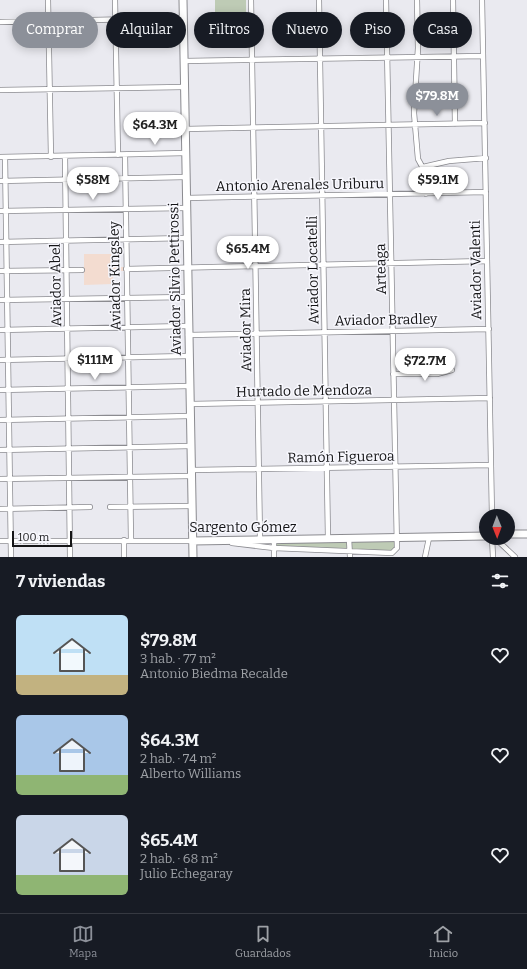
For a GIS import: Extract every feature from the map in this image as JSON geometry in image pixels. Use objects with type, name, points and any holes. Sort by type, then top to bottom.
[{"type":"main road","name":"Aviador Silvio Pettirossi","points":[[183,0],[183,12]]},
{"type":"main road","name":"Aviador Silvio Pettirossi","points":[[184,48],[193,557]]},
{"type":"main road","points":[[515,534],[527,534]]},
{"type":"main road","name":"Sargento Gómez","points":[[192,541],[260,540],[274,544],[328,539],[479,536]]},
{"type":"street","points":[[48,0],[49,12]]},
{"type":"street","points":[[115,0],[115,12]]},
{"type":"street","name":"Aviador Mira","points":[[251,0],[260,540]]},
{"type":"street","name":"Aviador Locatelli","points":[[319,0],[328,539]]},
{"type":"street","name":"Arteaga","points":[[386,0],[396,538]]},
{"type":"street","points":[[417,0],[417,56],[414,91],[415,125],[418,159],[426,172],[426,194]]},
{"type":"street","points":[[453,0],[454,124]]},
{"type":"street","name":"Aviador Valenti","points":[[482,0],[492,509]]},
{"type":"street","points":[[0,22],[12,22]]},
{"type":"street","points":[[49,48],[51,157]]},
{"type":"street","points":[[116,48],[118,155]]},
{"type":"street","points":[[184,60],[388,56],[483,56]]},
{"type":"street","points":[[0,90],[184,87]]},
{"type":"street","points":[[185,129],[485,123]]},
{"type":"street","points":[[11,557],[6,211],[2,157],[186,154]]},
{"type":"street","name":"Aviador Kingsley","points":[[125,155],[131,540]]},
{"type":"street","name":"Aviador Abel","points":[[65,156],[70,557]]},
{"type":"street","points":[[423,167],[450,161],[486,158]]},
{"type":"street","points":[[3,181],[186,177]]},
{"type":"street","name":"Antonio Arenales Uriburu","points":[[186,198],[486,192]]},
{"type":"street","points":[[0,211],[186,208]]},
{"type":"street","points":[[0,242],[187,238]]},
{"type":"street","points":[[126,269],[487,262]]},
{"type":"street","points":[[0,271],[82,270]]},
{"type":"street","points":[[0,300],[188,297]]},
{"type":"street","points":[[0,330],[188,326]]},
{"type":"street","name":"Aviador Bradley","points":[[188,335],[489,329]]},
{"type":"street","points":[[0,360],[189,356]]},
{"type":"street","points":[[393,374],[437,374],[452,370]]},
{"type":"street","points":[[0,390],[69,390],[190,386]]},
{"type":"street","name":"Hurtado de Mendoza","points":[[190,404],[490,398]]},
{"type":"street","points":[[0,420],[190,416]]},
{"type":"street","points":[[0,450],[191,446]]},
{"type":"street","name":"Ramón Figueroa","points":[[0,479],[130,477],[259,469],[491,465]]},
{"type":"street","points":[[110,507],[191,506]]},
{"type":"street","points":[[0,509],[90,507]]},
{"type":"street","points":[[216,541],[274,544],[350,555],[392,553],[397,548],[396,538]]},
{"type":"street","points":[[425,557],[429,538]]},
{"type":"street","points":[[349,539],[350,555]]},
{"type":"street","points":[[124,540],[124,557]]},
{"type":"street","name":"Sargento Gómez","points":[[0,541],[192,541]]},
{"type":"street","points":[[274,544],[274,557]]},
{"type":"street","points":[[493,557],[494,545]]},
{"type":"street","points":[[502,545],[515,557]]},
{"type":"shaded area","points":[[84,254],[112,254],[113,267],[125,267],[125,271],[113,271],[113,284],[84,285]]},
{"type":"green space","points":[[215,0],[246,0],[246,12],[215,12]]},
{"type":"green space","points":[[347,541],[347,550],[275,546],[276,542]]},
{"type":"green space","points":[[352,541],[395,541],[394,548],[390,551],[351,551]]}]
